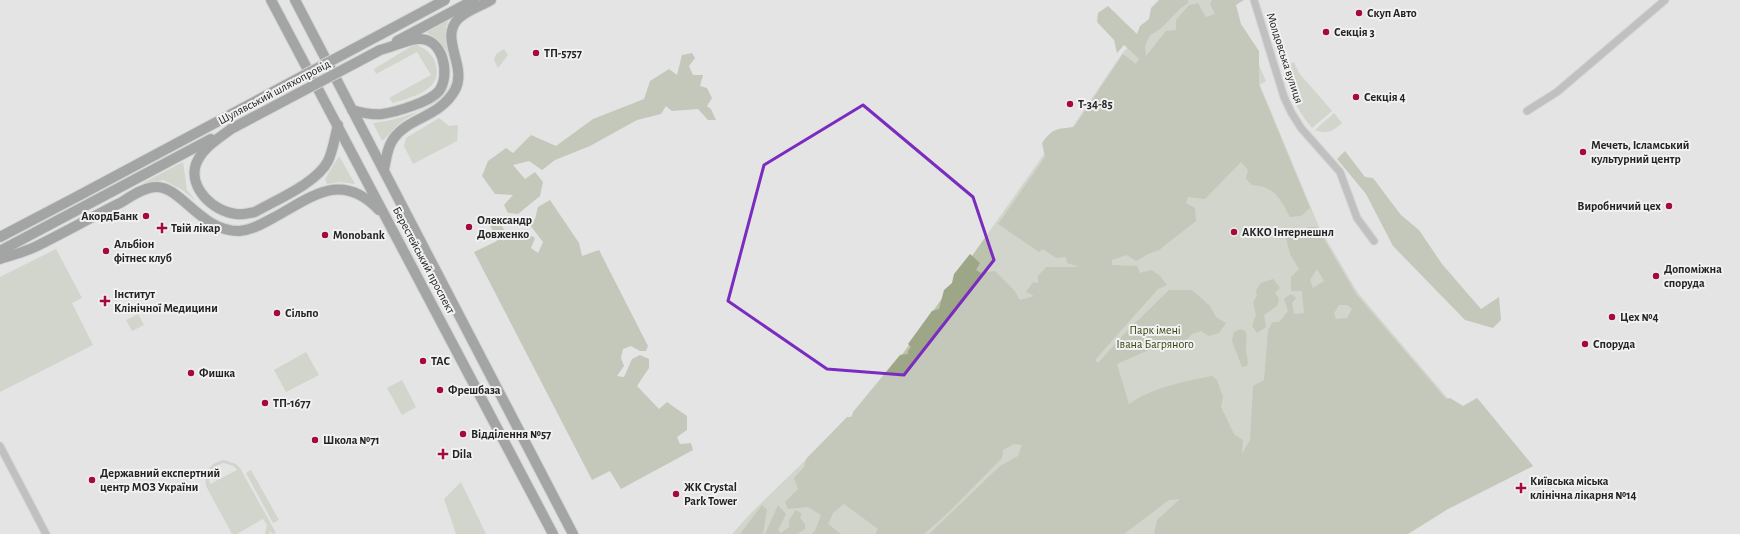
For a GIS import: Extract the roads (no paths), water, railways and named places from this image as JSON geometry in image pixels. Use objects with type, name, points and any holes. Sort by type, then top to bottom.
[{"type":"main road","name":"Берестейський проспект","points":[[271,0],[553,534]]},
{"type":"main road","name":"Берестейський проспект","points":[[295,0],[573,534]]},
{"type":"main road","name":"Шулявський шляхопровід","points":[[0,237],[445,0]]},
{"type":"main road","name":"Шулявський шляхопровід","points":[[0,251],[474,0]]},
{"type":"main road","points":[[384,170],[388,150],[393,139],[409,126],[437,111],[452,95],[457,86],[459,74],[458,61],[451,33],[454,25],[463,15],[491,0]]},
{"type":"main road","points":[[352,110],[362,113],[382,114],[398,110],[433,97],[439,91],[445,75],[443,60],[435,46],[428,41],[419,39],[380,50]]},
{"type":"main road","points":[[231,129],[209,146],[200,156],[196,166],[195,181],[200,192],[221,210],[235,214],[245,214],[255,212],[312,179],[322,171],[329,160],[338,125]]},
{"type":"main road","points":[[0,259],[35,247],[129,198],[156,187],[165,188],[211,224],[225,229],[239,231],[251,229],[321,192],[333,188],[357,192],[371,201],[387,218]]},
{"type":"street","name":"Молдовська вулиця","points":[[1254,0],[1284,97],[1291,112],[1301,128],[1340,172],[1358,218],[1374,240]]},
{"type":"street","points":[[1527,111],[1557,92],[1665,0]]},
{"type":"street","points":[[0,446],[46,534]]},
{"type":"place","name":"Скуп Авто","points":[[1359,13]]},
{"type":"place","name":"Секція 3","points":[[1326,32]]},
{"type":"place","name":"ТП-5757","points":[[536,53]]},
{"type":"place","name":"Секція 4","points":[[1356,97]]},
{"type":"place","name":"Т-34-85","points":[[1070,104]]},
{"type":"place","name":"Мечеть, Ісламський культурний центр","points":[[1583,152]]},
{"type":"place","name":"Виробничий цех","points":[[1669,206]]},
{"type":"place","name":"АкордБанк","points":[[146,216]]},
{"type":"place","name":"Олександр Довженко","points":[[469,227]]},
{"type":"place","name":"Твій лікар","points":[[162,228]]},
{"type":"place","name":"АККО Інтернешнл","points":[[1234,232]]},
{"type":"place","name":"Monobank","points":[[325,235]]},
{"type":"place","name":"Альбіон фітнес клуб","points":[[106,251]]},
{"type":"place","name":"Допоміжна споруда","points":[[1656,276]]},
{"type":"place","name":"Інститут Клінічної Медицини","points":[[105,301]]},
{"type":"place","name":"Сільпо","points":[[277,313]]},
{"type":"place","name":"Цех №4","points":[[1612,317]]},
{"type":"place","name":"Споруда","points":[[1585,344]]},
{"type":"place","name":"ТАС","points":[[423,361]]},
{"type":"place","name":"Фишка","points":[[191,373]]},
{"type":"place","name":"Фрешбаза","points":[[440,390]]},
{"type":"place","name":"ТП-1677","points":[[265,403]]},
{"type":"place","name":"Відділення №57","points":[[463,434]]},
{"type":"place","name":"Школа №71","points":[[315,440]]},
{"type":"place","name":"Dila","points":[[443,454]]},
{"type":"place","name":"Державний експертний центр МОЗ України","points":[[92,480]]},
{"type":"place","name":"Київська міська клінічна лікарня №14","points":[[1521,488]]},
{"type":"place","name":"ЖК Crystal Park Tower","points":[[676,494]]},
{"type":"park label","name":"Парк імені Івана Багряного","points":[[1155,337]]}]
